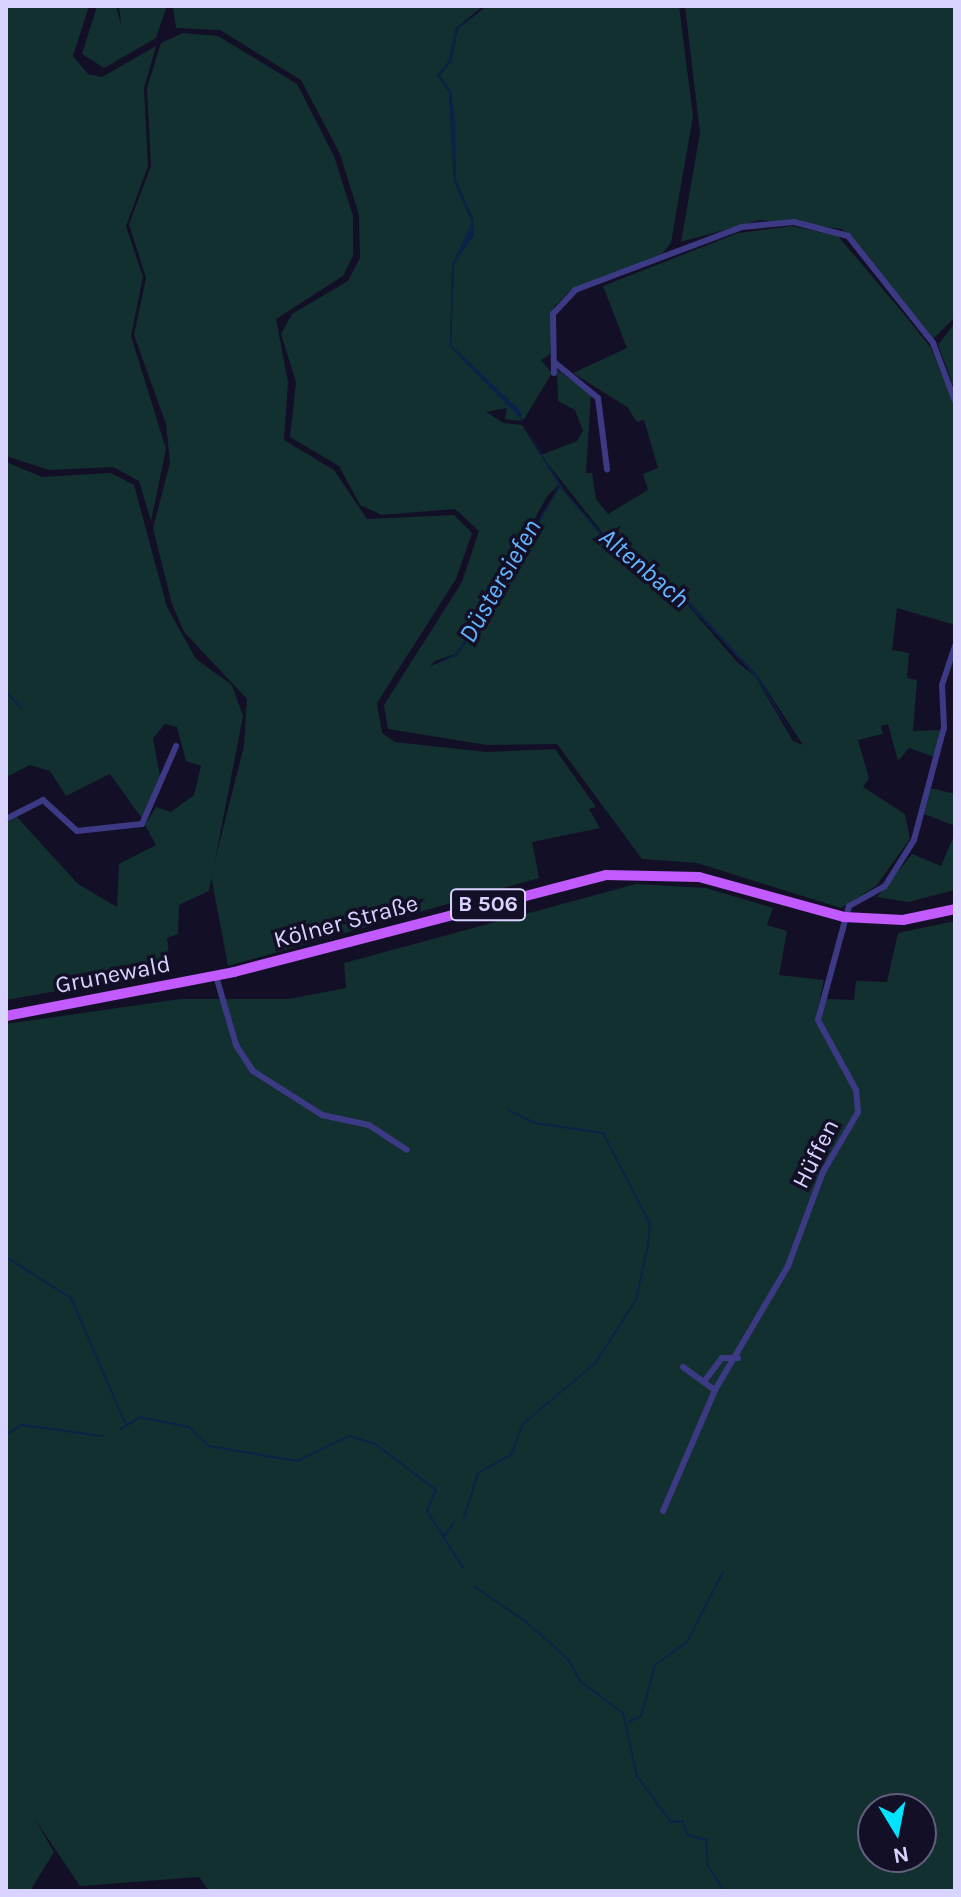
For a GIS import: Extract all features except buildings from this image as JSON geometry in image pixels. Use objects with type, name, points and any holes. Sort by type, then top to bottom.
[{"type":"main road","name":"Kölner Straße","points":[[225,974],[606,875],[699,877],[844,917]]},
{"type":"main road","name":"B 506","points":[[844,917],[903,920],[955,909]]},
{"type":"main road","name":"Grunewald","points":[[7,1016],[225,974]]},
{"type":"street","points":[[554,373],[553,314],[575,290],[742,227],[776,221],[834,230],[848,236],[933,343],[955,401]]},
{"type":"street","points":[[553,362],[598,398],[607,469]]},
{"type":"street","points":[[844,917],[893,877],[914,840],[944,727],[942,685],[955,646]]},
{"type":"street","points":[[6,819],[43,800],[77,831],[142,824],[176,746]]},
{"type":"street","points":[[869,896],[876,905]]},
{"type":"street","name":"Hüffen","points":[[663,1511],[715,1390],[738,1358],[858,1112],[856,1090],[818,1030],[844,917]]},
{"type":"street","points":[[225,974],[236,1045],[253,1071],[322,1115],[369,1125],[407,1150]]},
{"type":"street","points":[[706,1379],[722,1358],[738,1358]]},
{"type":"street","points":[[683,1367],[706,1379],[715,1390]]},
{"type":"green space","points":[[6,6],[89,6],[73,56],[88,74],[102,77],[156,46],[144,88],[148,166],[126,226],[143,277],[131,336],[166,449],[151,521],[139,481],[113,467],[49,470],[6,456]]},
{"type":"green space","points":[[97,6],[116,6],[121,25],[119,6],[167,6],[156,38],[104,68],[82,54]]},
{"type":"green space","points":[[173,6],[483,6],[456,28],[449,61],[437,75],[449,92],[454,181],[472,222],[472,234],[452,264],[450,346],[518,412],[521,421],[505,419],[507,408],[486,412],[504,423],[522,425],[559,485],[548,495],[469,635],[455,654],[430,666],[456,656],[471,636],[560,487],[611,547],[680,596],[738,663],[755,676],[793,741],[803,745],[757,675],[682,594],[612,545],[541,455],[577,441],[583,431],[575,410],[558,401],[557,370],[591,394],[586,473],[592,473],[596,499],[608,514],[648,490],[643,474],[658,468],[644,420],[637,422],[627,407],[573,373],[627,348],[603,286],[738,233],[792,226],[838,236],[931,348],[955,407],[955,625],[897,608],[892,650],[909,653],[907,678],[917,680],[913,731],[940,730],[934,757],[909,748],[898,761],[888,724],[881,726],[883,734],[858,740],[869,778],[863,787],[905,814],[910,839],[876,886],[841,908],[697,863],[642,859],[557,744],[487,745],[388,729],[384,705],[462,582],[479,531],[455,509],[382,515],[360,505],[339,466],[290,437],[296,382],[281,334],[292,314],[348,281],[360,258],[359,215],[340,154],[301,80],[220,30],[176,28]]},
{"type":"green space","points":[[487,6],[679,6],[693,116],[671,243],[662,254],[572,289],[554,307],[550,354],[541,360],[552,373],[523,421],[451,345],[454,264],[474,235],[474,221],[456,180],[451,91],[440,75],[451,62],[458,29]]},
{"type":"green space","points":[[685,6],[955,6],[955,317],[933,339],[842,229],[760,220],[681,242],[700,133]]},
{"type":"green space","points":[[183,33],[218,36],[297,84],[334,156],[353,216],[353,256],[343,276],[276,319],[288,382],[284,440],[334,470],[367,519],[454,515],[472,533],[456,579],[377,703],[382,733],[395,742],[486,752],[555,749],[596,807],[589,809],[600,828],[532,842],[539,878],[228,966],[211,876],[244,746],[247,699],[184,632],[172,604],[153,528],[170,463],[166,424],[134,335],[146,278],[129,224],[151,166],[147,88],[161,43]]},
{"type":"green space","points":[[955,323],[955,390],[938,345]]},
{"type":"green space","points":[[6,462],[42,477],[111,473],[134,485],[167,607],[196,659],[232,685],[243,716],[209,891],[179,905],[178,934],[167,938],[171,971],[6,1000],[6,823],[17,817],[78,884],[117,907],[119,864],[156,845],[145,825],[156,807],[171,812],[194,795],[201,766],[186,761],[177,727],[165,724],[153,738],[160,776],[143,820],[110,774],[66,796],[50,771],[30,765],[6,777]]},
{"type":"green space","points":[[931,788],[955,794],[955,826],[924,814]]},
{"type":"green space","points":[[955,833],[955,890],[908,902],[877,897],[912,854],[941,866]]},
{"type":"green space","points":[[636,884],[706,888],[773,908],[767,925],[787,931],[779,975],[824,980],[815,1023],[826,999],[854,1000],[856,981],[887,982],[898,933],[955,921],[955,1891],[209,1891],[199,1877],[80,1886],[34,1818],[54,1852],[30,1891],[6,1891],[6,1024],[180,999],[288,999],[346,988],[344,963]]},
{"type":"water","points":[[487,6],[458,29],[451,62],[440,75],[451,91],[456,180],[474,221],[474,235],[454,264],[451,345],[520,410],[523,421],[450,347],[452,264],[472,222],[454,181],[449,92],[437,75],[449,61],[456,28]]},
{"type":"water","name":"Altenbach","points":[[524,425],[565,491],[612,545],[648,567],[682,594],[757,675],[801,748],[755,676],[680,596],[611,547],[560,487],[471,636],[456,656],[430,667],[455,654],[469,635],[559,486]]},
{"type":"waterway","points":[[6,692],[22,709]]},
{"type":"waterway","points":[[464,1518],[478,1473],[511,1455],[523,1424],[596,1362],[636,1300],[648,1245],[650,1224],[603,1133],[535,1123],[508,1110]]},
{"type":"waterway","points":[[6,1257],[71,1298],[126,1425]]},
{"type":"waterway","points":[[121,1429],[140,1417],[189,1427],[209,1446],[297,1461],[349,1436],[374,1443],[436,1490],[427,1511],[463,1568]]},
{"type":"waterway","points":[[6,1435],[22,1425],[102,1436]]},
{"type":"waterway","points":[[444,1537],[454,1522]]},
{"type":"waterway","points":[[629,1722],[641,1716],[655,1665],[687,1642],[723,1572]]},
{"type":"waterway","points":[[474,1586],[526,1622],[568,1659],[580,1681],[623,1713],[637,1776],[671,1822],[682,1821],[688,1835],[706,1840],[708,1866],[724,1891]]},
{"type":"water label","name":"Düstersiefen","points":[[500,581]]}]
